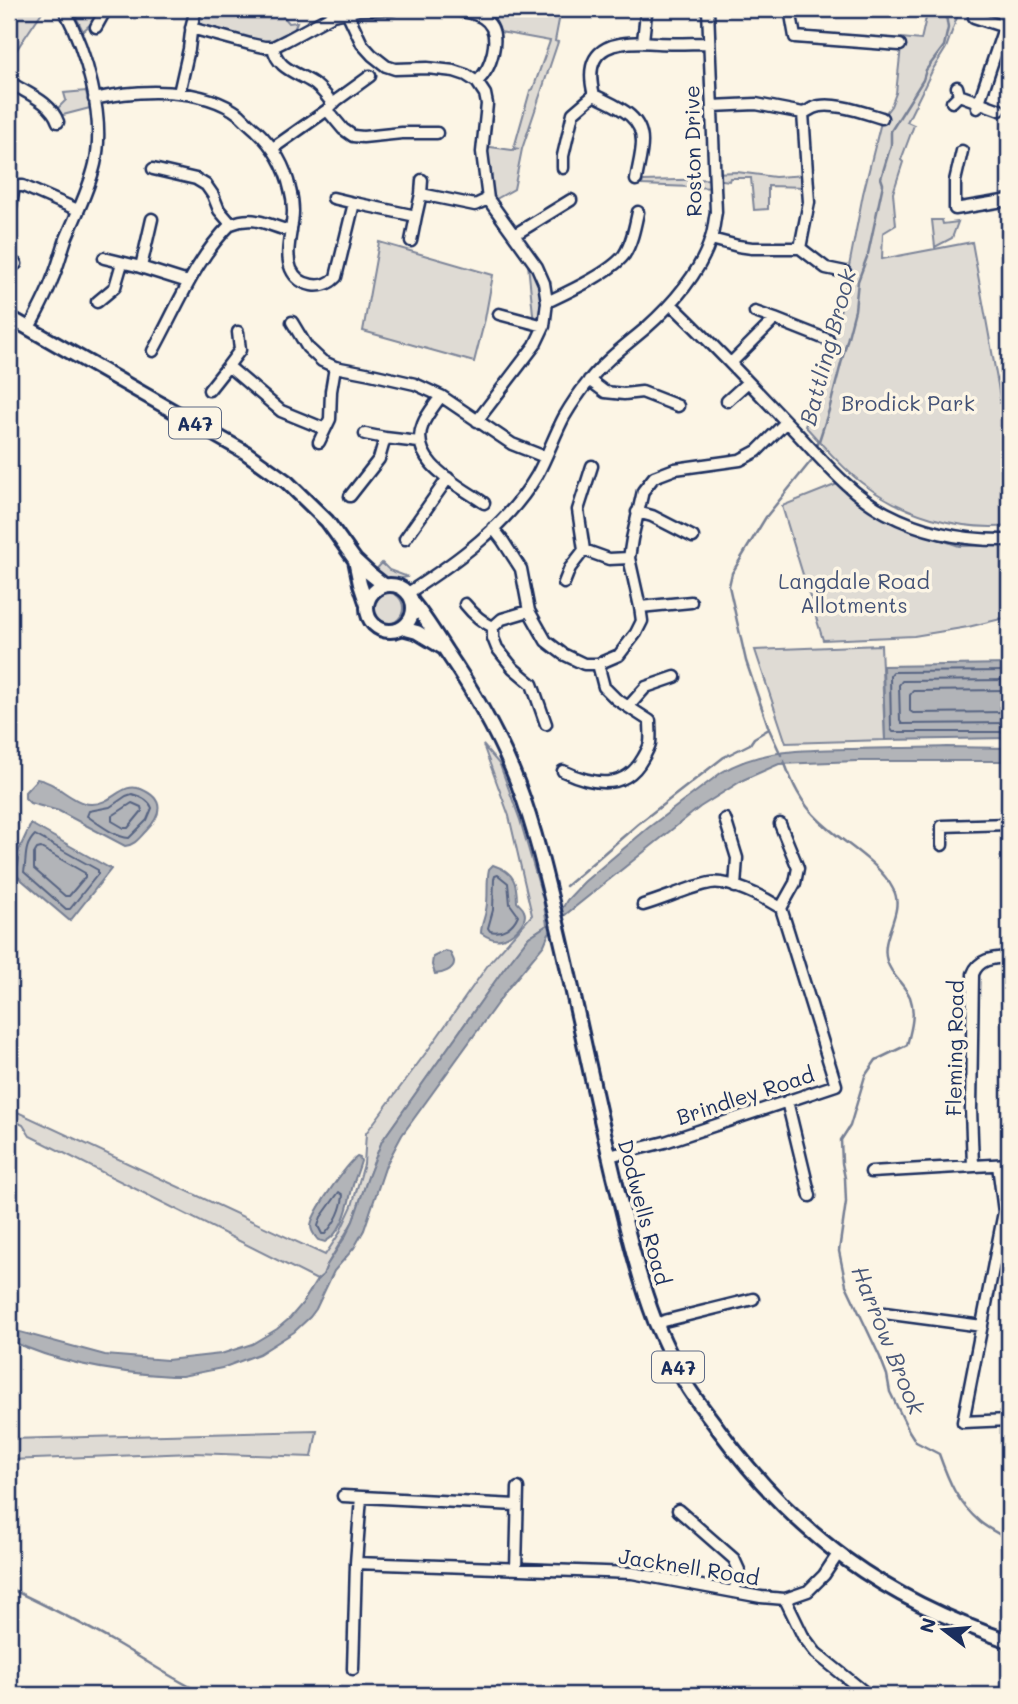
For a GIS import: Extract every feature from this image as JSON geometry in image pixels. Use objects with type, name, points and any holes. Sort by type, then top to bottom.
[{"type":"main road","name":"A47","points":[[9,317],[245,452],[287,482],[327,521],[355,560],[384,585]]},
{"type":"main road","name":"A47","points":[[355,560],[367,605]]},
{"type":"main road","points":[[384,585],[397,585],[411,598],[411,618],[402,628],[387,631],[380,629],[369,619],[367,605],[373,592],[384,585]]},
{"type":"main road","name":"Dodwells Road","points":[[411,598],[472,690],[517,782],[552,902],[630,1242],[657,1325],[689,1390],[731,1446],[791,1515],[838,1554],[917,1603],[972,1628],[1009,1641]]},
{"type":"main road","name":"Dodwells Road","points":[[402,628],[417,632],[446,649]]},
{"type":"street","points":[[29,328],[53,280],[94,168],[99,137],[94,99],[83,52],[64,9]]},
{"type":"street","points":[[96,27],[106,9]]},
{"type":"street","points":[[179,93],[197,9]]},
{"type":"street","points":[[191,28],[262,47],[272,47],[327,18],[347,12],[393,9]]},
{"type":"street","points":[[444,9],[457,9],[486,19],[495,31],[492,58],[487,71],[477,82]]},
{"type":"street","points":[[643,41],[645,9]]},
{"type":"street","name":"Roston Drive","points":[[411,598],[493,528],[520,500],[538,473],[566,415],[589,380],[614,354],[672,305],[702,258],[711,239],[716,212],[708,9]]},
{"type":"street","points":[[790,9],[795,37],[900,45]]},
{"type":"street","points":[[347,12],[362,44],[386,66],[395,69],[454,71],[477,82],[485,94],[487,104],[482,152],[488,199],[537,267],[544,283],[547,302],[544,326],[535,345],[477,421]]},
{"type":"street","points":[[978,105],[1009,13]]},
{"type":"street","points":[[974,17],[1005,27]]},
{"type":"street","points":[[636,180],[642,146],[640,130],[629,113],[594,95],[590,81],[592,65],[598,54],[607,47],[629,42],[709,43]]},
{"type":"street","points":[[272,47],[277,61],[315,85],[343,129],[353,136],[432,133],[427,145]]},
{"type":"street","points":[[273,148],[370,76]]},
{"type":"street","points":[[9,95],[14,84],[47,105],[58,122]]},
{"type":"street","points":[[94,99],[150,91],[179,93],[213,101],[238,114],[273,148],[290,188],[293,211],[288,259],[298,280],[311,285],[321,285],[331,282],[335,277],[354,203]]},
{"type":"street","points":[[956,94],[978,105],[1000,110]]},
{"type":"street","points":[[563,169],[563,156],[573,113],[594,95]]},
{"type":"street","points":[[712,106],[756,104],[807,113],[813,108],[829,105],[882,118]]},
{"type":"street","points":[[800,248],[809,205],[803,113]]},
{"type":"street","points":[[962,151],[955,181],[955,209],[1009,200]]},
{"type":"street","points":[[153,169],[196,179],[206,185],[219,210],[231,224]]},
{"type":"street","points":[[411,241],[422,180]]},
{"type":"street","points":[[9,220],[11,183],[78,210]]},
{"type":"street","points":[[421,194],[475,205],[488,199]]},
{"type":"street","points":[[332,198],[416,216]]},
{"type":"street","points":[[514,235],[571,200]]},
{"type":"street","points":[[547,302],[610,268],[624,254],[634,232],[638,212]]},
{"type":"street","points":[[141,267],[152,219]]},
{"type":"street","points":[[153,351],[188,282],[231,224],[242,219],[254,219],[291,231]]},
{"type":"street","points":[[711,239],[752,248],[800,248],[826,268],[845,272]]},
{"type":"street","points":[[104,258],[188,282]]},
{"type":"street","points":[[97,302],[115,287],[122,263]]},
{"type":"street","points":[[672,305],[826,464],[856,492],[884,512],[936,533],[987,541],[1009,540]]},
{"type":"street","points":[[755,312],[828,340]]},
{"type":"street","points":[[499,314],[544,326]]},
{"type":"street","points":[[731,363],[775,319]]},
{"type":"street","points":[[292,323],[307,346],[322,361],[335,367],[415,384],[441,396],[512,444],[545,457]]},
{"type":"street","points":[[209,390],[240,349],[238,332]]},
{"type":"street","points":[[228,366],[281,411],[325,429]]},
{"type":"street","points":[[319,442],[330,419],[335,367]]},
{"type":"street","points":[[589,380],[605,391],[624,394],[642,392],[678,406]]},
{"type":"street","points":[[727,401],[748,382]]},
{"type":"street","points":[[441,396],[423,425],[419,442],[428,461],[440,473],[484,503]]},
{"type":"street","points":[[493,528],[521,569],[529,611],[547,641],[563,654],[584,664],[598,664],[619,655],[642,621],[629,558],[643,491],[654,477],[676,468],[740,460],[757,451],[786,422]]},
{"type":"street","points":[[365,434],[419,442]]},
{"type":"street","points":[[350,496],[379,459],[385,438]]},
{"type":"street","points":[[564,583],[570,568],[584,550],[578,510],[592,466]]},
{"type":"street","points":[[405,539],[448,478]]},
{"type":"street","points":[[637,512],[652,516],[694,537]]},
{"type":"street","points":[[584,550],[609,559],[629,558]]},
{"type":"street","points":[[640,607],[691,602]]},
{"type":"street","points":[[465,604],[471,612],[494,627]]},
{"type":"street","points":[[529,611],[502,619],[494,627],[493,638],[497,648],[513,667],[532,684],[546,724]]},
{"type":"street","points":[[563,771],[598,783],[618,781],[638,769],[650,746],[650,721],[616,699],[604,687],[598,664]]},
{"type":"street","points":[[629,706],[646,687],[675,677]]},
{"type":"street","points":[[725,819],[737,858],[735,887]]},
{"type":"street","points":[[643,905],[712,882],[735,887],[781,908],[796,883],[798,868],[780,824]]},
{"type":"street","points":[[942,845],[942,826],[1009,824]]},
{"type":"street","name":"Brindley Road","points":[[609,1156],[665,1142],[836,1085],[781,908]]},
{"type":"street","name":"Fleming Road","points":[[973,1166],[973,974],[978,964],[985,960],[1009,957]]},
{"type":"street","points":[[787,1101],[810,1196]]},
{"type":"street","points":[[871,1172],[1009,1164]]},
{"type":"street","points":[[998,1165],[1004,1212],[963,1422],[1009,1420]]},
{"type":"street","points":[[657,1325],[753,1299]]},
{"type":"street","points":[[884,1313],[982,1326]]},
{"type":"street","points":[[516,1569],[518,1488]]},
{"type":"street","points":[[342,1496],[516,1505]]},
{"type":"street","points":[[353,1669],[361,1497]]},
{"type":"street","points":[[678,1510],[734,1559],[739,1570],[734,1592]]},
{"type":"street","name":"Jacknell Road","points":[[356,1563],[632,1573],[785,1599],[808,1591],[824,1575],[838,1554]]},
{"type":"street","points":[[785,1599],[803,1636],[816,1653],[868,1695]]},
{"type":"green space","points":[[9,9],[44,9],[9,61]]},
{"type":"green space","points":[[72,9],[106,9],[83,31]]},
{"type":"green space","points":[[198,9],[277,9],[289,23],[297,22],[291,38],[273,47],[191,28]]},
{"type":"green space","points":[[496,9],[569,10],[560,15],[555,41],[558,42],[522,149],[514,189],[489,203],[483,146],[519,149],[514,148],[530,91],[550,41],[500,32],[495,21]]},
{"type":"green space","name":"Brodick Park","points":[[928,9],[960,9],[946,48],[907,122],[914,125],[893,193],[896,225],[883,233],[882,259],[972,242],[998,385],[1009,465],[1009,526],[951,523],[895,504],[854,477],[805,426],[814,407],[841,308],[863,194],[882,118],[896,93],[902,38],[921,40]]},
{"type":"green space","points":[[86,91],[90,108],[59,116],[55,111],[66,100],[64,93]]},
{"type":"green space","points":[[737,172],[775,177],[807,175],[809,187],[768,186],[768,209],[754,210],[751,178],[730,178],[729,181],[715,179],[715,188],[642,185],[643,181],[714,179],[714,173]]},
{"type":"green space","points":[[932,220],[942,220],[943,224],[958,222],[952,238],[935,247]]},
{"type":"green space","points":[[379,242],[493,275],[474,362],[363,331]]},
{"type":"green space","points":[[527,254],[544,283],[543,326],[534,324]]},
{"type":"green space","name":"Langdale Road Allotments","points":[[840,483],[871,511],[895,524],[959,546],[1009,545],[1009,617],[914,636],[823,640],[782,506]]},
{"type":"green space","points":[[382,563],[389,570],[408,577],[388,580],[373,573]]},
{"type":"green space","points":[[387,592],[398,597],[403,608],[398,619],[387,624],[376,619],[371,608],[376,597]]},
{"type":"green space","points":[[881,645],[885,740],[786,743],[755,650]]},
{"type":"green space","points":[[483,745],[500,765],[520,820],[543,899],[547,925],[529,937],[503,970],[382,1141],[353,1221],[323,1275],[317,1280],[30,1136],[23,1125],[9,1118],[9,1108],[325,1255],[339,1234],[352,1206],[364,1164],[366,1133],[490,962],[532,915],[509,816]]},
{"type":"green space","points":[[317,1431],[312,1457],[193,1453],[9,1460],[9,1439]]},
{"type":"water","points":[[1009,664],[1009,738],[885,740],[883,666]]},
{"type":"water","points":[[946,747],[1009,748],[1009,761],[779,764],[743,780],[700,807],[565,915],[549,933],[544,945],[509,987],[402,1135],[386,1165],[364,1230],[354,1248],[334,1271],[316,1309],[294,1332],[259,1354],[222,1368],[182,1376],[88,1366],[47,1355],[9,1340],[9,1329],[105,1355],[167,1360],[221,1354],[252,1344],[277,1329],[302,1304],[345,1237],[382,1141],[503,970],[529,937],[547,925],[584,882],[648,828],[722,772],[737,764],[783,752]]},
{"type":"water","points":[[37,779],[77,800],[91,804],[105,801],[122,790],[134,787],[154,798],[158,813],[139,839],[125,846],[59,811],[30,803],[25,798],[25,792]]},
{"type":"water","points":[[31,824],[111,869],[70,921],[10,870],[18,865],[19,859],[16,856]]},
{"type":"water","points":[[493,865],[506,871],[513,879],[517,902],[525,915],[522,924],[514,932],[498,939],[481,933],[487,905],[489,869]]},
{"type":"water","points":[[445,951],[450,952],[454,964],[447,971],[435,974],[433,957]]},
{"type":"water","points":[[357,1157],[361,1161],[343,1220],[331,1238],[325,1242],[318,1240],[311,1226],[317,1211]]},
{"type":"waterway","name":"Battling Brook","points":[[868,254],[883,184],[881,178],[891,145],[891,131],[923,80],[926,70],[944,46],[948,28],[945,9]]},
{"type":"waterway","name":"Battling Brook","points":[[818,444],[855,310],[858,281],[867,257]]},
{"type":"waterway","name":"Battling Brook","points":[[781,755],[769,729],[746,661],[729,586],[732,573],[766,517],[811,461]]},
{"type":"waterway","points":[[566,886],[638,824],[724,757],[750,744],[754,738],[769,729]]},
{"type":"waterway","name":"Harrow Brook","points":[[784,761],[807,807],[879,870],[893,889],[896,898],[895,915],[885,952],[891,971],[910,997],[913,1009],[907,1045],[876,1060],[865,1076],[850,1126],[841,1140],[846,1202],[839,1251],[846,1285],[880,1357],[890,1392],[916,1442],[939,1454],[946,1474],[965,1507],[983,1525],[1009,1540]]},
{"type":"waterway","points":[[9,1588],[90,1628],[207,1695]]}]
